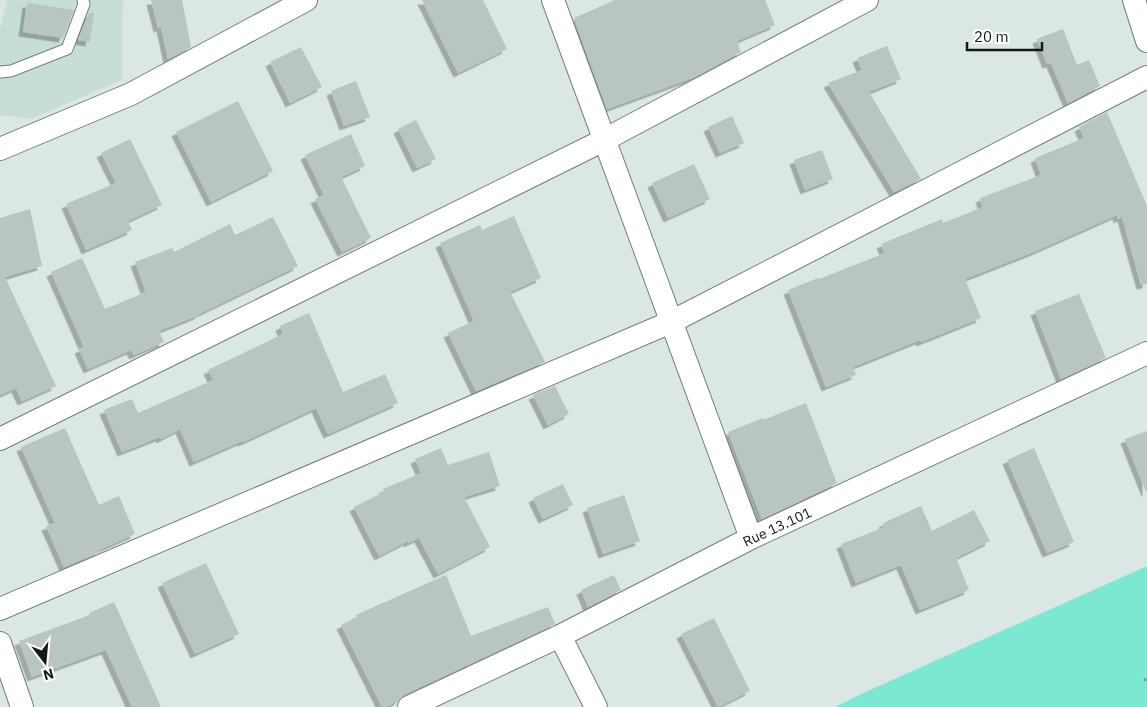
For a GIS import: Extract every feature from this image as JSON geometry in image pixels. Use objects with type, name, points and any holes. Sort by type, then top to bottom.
[{"type":"street","points":[[0,149],[132,94],[306,0]]},
{"type":"street","points":[[553,0],[751,538]]},
{"type":"street","points":[[0,438],[604,140],[866,0]]},
{"type":"street","points":[[1134,0],[1147,41]]},
{"type":"street","points":[[0,609],[671,322],[1147,77]]},
{"type":"street","name":"Rue 13.101","points":[[409,707],[560,636],[751,538],[1147,353]]},
{"type":"street","points":[[560,636],[596,707]]},
{"type":"street","points":[[0,643],[22,707]]},
{"type":"lane","points":[[0,72],[11,71],[67,48],[84,0]]},
{"type":"shaded area","points":[[7,0],[123,0],[122,80],[31,119],[0,115],[0,28]]},
{"type":"green space","points":[[1147,566],[1147,707],[835,707],[870,690]]},
{"type":"building","points":[[151,0],[182,0],[191,47],[168,59],[161,27],[158,28]]},
{"type":"building","points":[[422,0],[483,0],[507,49],[458,73]]},
{"type":"building","points":[[615,0],[765,0],[775,25],[737,41],[741,52],[692,78],[607,109],[574,18]]},
{"type":"building","points":[[27,3],[74,10],[63,38],[23,32]]},
{"type":"building","points":[[89,13],[94,13],[90,42],[78,40]]},
{"type":"building","points":[[1063,29],[1077,65],[1089,60],[1100,86],[1068,103],[1051,63],[1047,64],[1037,39]]},
{"type":"building","points":[[887,46],[901,79],[869,92],[921,179],[894,192],[828,83],[862,70],[857,58]]},
{"type":"building","points":[[301,47],[322,87],[290,103],[270,62]]},
{"type":"building","points":[[356,81],[370,117],[344,126],[331,91]]},
{"type":"building","points":[[238,101],[273,171],[211,202],[176,132]]},
{"type":"building","points":[[1107,112],[1147,206],[1147,284],[1141,285],[1122,217],[1118,219],[1117,215],[1036,251],[965,279],[981,318],[853,367],[856,375],[826,387],[788,290],[885,253],[881,244],[942,219],[943,223],[983,207],[980,198],[1041,175],[1035,158],[1084,138],[1079,127]]},
{"type":"building","points":[[732,116],[744,143],[720,153],[708,127]]},
{"type":"building","points":[[416,120],[436,159],[417,168],[398,129]]},
{"type":"building","points":[[351,134],[365,166],[341,177],[371,238],[342,252],[315,199],[324,195],[305,155]]},
{"type":"building","points":[[130,139],[162,205],[128,221],[132,230],[86,250],[66,204],[116,183],[101,153]]},
{"type":"building","points":[[822,150],[833,179],[805,190],[794,160]]},
{"type":"building","points":[[694,164],[710,199],[668,218],[652,183]]},
{"type":"building","points":[[30,209],[42,266],[5,277],[56,386],[22,401],[16,388],[0,395],[0,218]]},
{"type":"building","points":[[514,216],[541,278],[510,292],[545,362],[476,391],[448,333],[474,321],[440,243],[480,225],[482,230]]},
{"type":"building","points":[[273,217],[298,266],[199,315],[159,331],[164,342],[134,355],[131,350],[88,369],[79,349],[84,347],[51,272],[82,258],[105,309],[146,292],[135,262],[172,248],[174,252],[230,224],[235,235]]},
{"type":"building","points":[[1079,294],[1106,358],[1061,379],[1035,311]]},
{"type":"building","points":[[309,313],[343,392],[385,374],[398,403],[328,434],[316,408],[243,442],[194,462],[180,429],[161,439],[160,437],[122,452],[104,410],[132,399],[138,413],[213,380],[208,370],[283,334],[280,326]]},
{"type":"building","points":[[555,386],[569,414],[548,425],[533,395]]},
{"type":"building","points":[[806,403],[837,483],[762,519],[728,432]]},
{"type":"building","points":[[65,428],[99,505],[119,496],[135,534],[99,550],[100,552],[64,567],[46,526],[55,523],[21,447]]},
{"type":"building","points":[[1147,431],[1147,492],[1146,492],[1125,439]]},
{"type":"building","points":[[441,448],[448,465],[489,452],[500,486],[464,497],[490,547],[438,574],[419,538],[408,543],[408,541],[379,556],[354,507],[384,492],[383,489],[421,473],[415,459]]},
{"type":"building","points":[[1034,448],[1074,542],[1047,553],[1007,460]]},
{"type":"building","points":[[563,484],[573,505],[543,519],[533,498]]},
{"type":"building","points":[[624,495],[640,541],[603,554],[587,508]]},
{"type":"building","points":[[921,506],[932,531],[974,510],[990,541],[956,558],[969,590],[920,610],[901,565],[856,583],[841,544],[885,527],[883,523]]},
{"type":"building","points":[[206,563],[239,634],[195,654],[162,583]]},
{"type":"building","points":[[446,575],[471,636],[548,607],[555,624],[403,695],[398,701],[382,707],[341,625],[357,617],[356,615]]},
{"type":"building","points":[[614,575],[621,590],[588,607],[581,590]]},
{"type":"building","points":[[114,602],[161,707],[132,707],[106,650],[32,677],[19,641],[90,615],[89,613]]},
{"type":"building","points":[[714,618],[750,691],[718,707],[681,634]]}]
